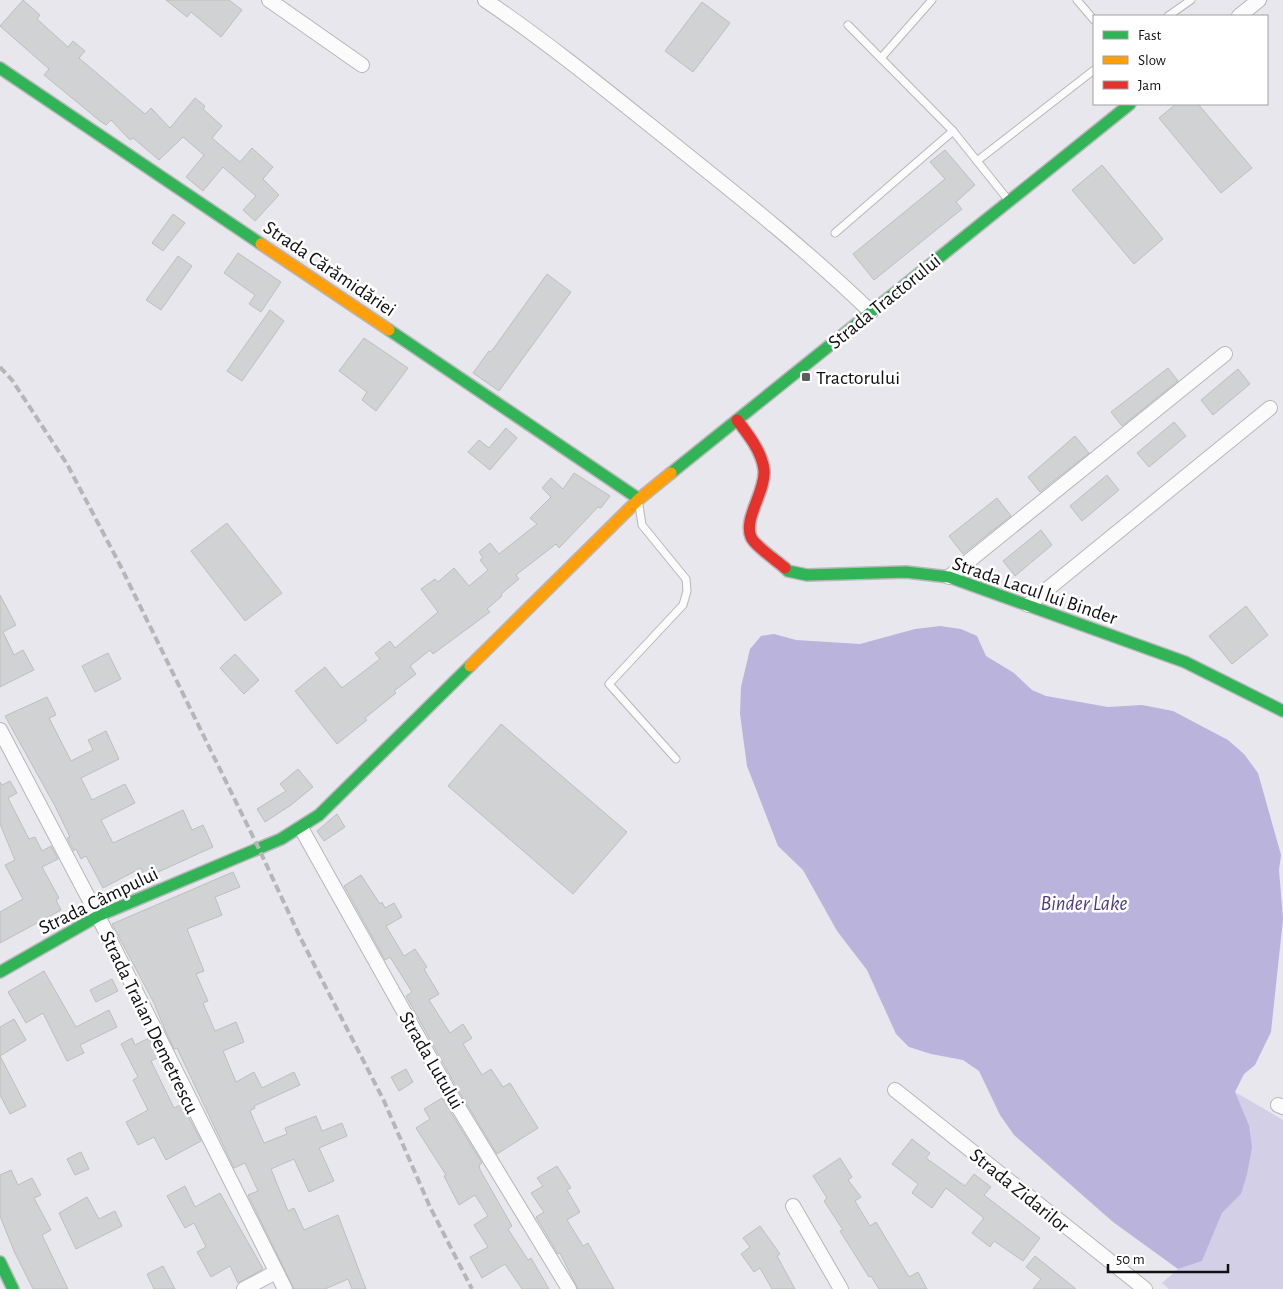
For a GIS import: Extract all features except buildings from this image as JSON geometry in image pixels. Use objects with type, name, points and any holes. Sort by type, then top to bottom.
[{"type":"street","points":[[269,0],[362,65]]},
{"type":"street","points":[[485,0],[570,61],[692,159],[809,254],[871,312]]},
{"type":"street","points":[[1240,15],[1260,0]]},
{"type":"street","name":"Strada Cărămidăriei","points":[[0,68],[639,499]]},
{"type":"street","name":"Strada Tractorului","points":[[301,828],[336,801],[639,499],[1129,105]]},
{"type":"street","points":[[949,577],[1225,354]]},
{"type":"street","points":[[1028,605],[1270,408]]},
{"type":"street","name":"Strada Lacul lui Binder","points":[[737,420],[754,443],[764,470],[761,490],[749,525],[751,538],[788,571],[807,575],[906,572],[949,577],[1185,662],[1283,711]]},
{"type":"street","name":"Strada Traian Demetrescu","points":[[0,730],[98,916],[285,1289]]},
{"type":"street","name":"Strada Câmpului","points":[[0,972],[98,916],[214,866],[259,849],[301,828]]},
{"type":"street","name":"Strada Lutului","points":[[301,828],[449,1092],[569,1289]]},
{"type":"street","name":"Strada Zidarilor","points":[[895,1090],[1144,1289]]},
{"type":"street","points":[[793,1206],[841,1289]]},
{"type":"street","points":[[0,1262],[14,1289]]},
{"type":"street","points":[[244,1289],[276,1272]]},
{"type":"lane","points":[[881,58],[932,0]]},
{"type":"lane","points":[[1077,0],[1093,19]]},
{"type":"lane","points":[[1169,15],[1191,0]]},
{"type":"lane","points":[[848,25],[953,131],[1009,201]]},
{"type":"lane","points":[[977,161],[1093,71]]},
{"type":"lane","points":[[835,233],[953,131]]},
{"type":"lane","points":[[639,499],[642,525],[686,579],[687,591],[683,605],[609,684],[676,759]]},
{"type":"shaded area","points":[[1235,1092],[1283,1120],[1283,1289],[1169,1289],[1162,1283],[1178,1269],[1202,1261],[1222,1213],[1241,1194],[1249,1125]]},
{"type":"water","name":"Binder Lake","points":[[940,626],[961,629],[977,636],[986,656],[1014,673],[1032,690],[1046,696],[1108,707],[1142,705],[1173,711],[1228,740],[1244,754],[1258,773],[1281,855],[1279,870],[1283,919],[1271,1032],[1255,1065],[1244,1074],[1235,1092],[1249,1125],[1252,1147],[1241,1194],[1222,1213],[1202,1261],[1178,1269],[1113,1222],[1014,1135],[1000,1115],[979,1071],[963,1060],[931,1054],[909,1047],[896,1034],[867,970],[837,931],[803,870],[778,846],[747,766],[740,714],[741,687],[750,649],[761,636],[774,634],[796,640],[860,644],[915,629]]},
{"type":"railway","points":[[0,367],[12,380],[67,464],[120,565],[300,937],[384,1101],[430,1207],[472,1289]]},
{"type":"traffic: fast","points":[[0,68],[261,244]]},
{"type":"traffic: fast","points":[[671,473],[1129,105]]},
{"type":"traffic: fast","points":[[389,330],[639,499]]},
{"type":"traffic: fast","points":[[785,568],[788,571],[807,575],[906,572],[949,577],[1185,662],[1283,711]]},
{"type":"traffic: fast","points":[[0,972],[98,916],[281,839],[319,815],[470,666]]},
{"type":"traffic: fast","points":[[0,1262],[13,1289]]},
{"type":"traffic: slow","points":[[261,244],[389,330]]},
{"type":"traffic: slow","points":[[470,666],[639,499],[671,473]]},
{"type":"traffic: jam","points":[[737,420],[750,437],[763,463],[764,470],[762,487],[750,522],[749,530],[751,537],[785,568]]},
{"type":"place","name":"Tractorului","points":[[806,377]]}]
